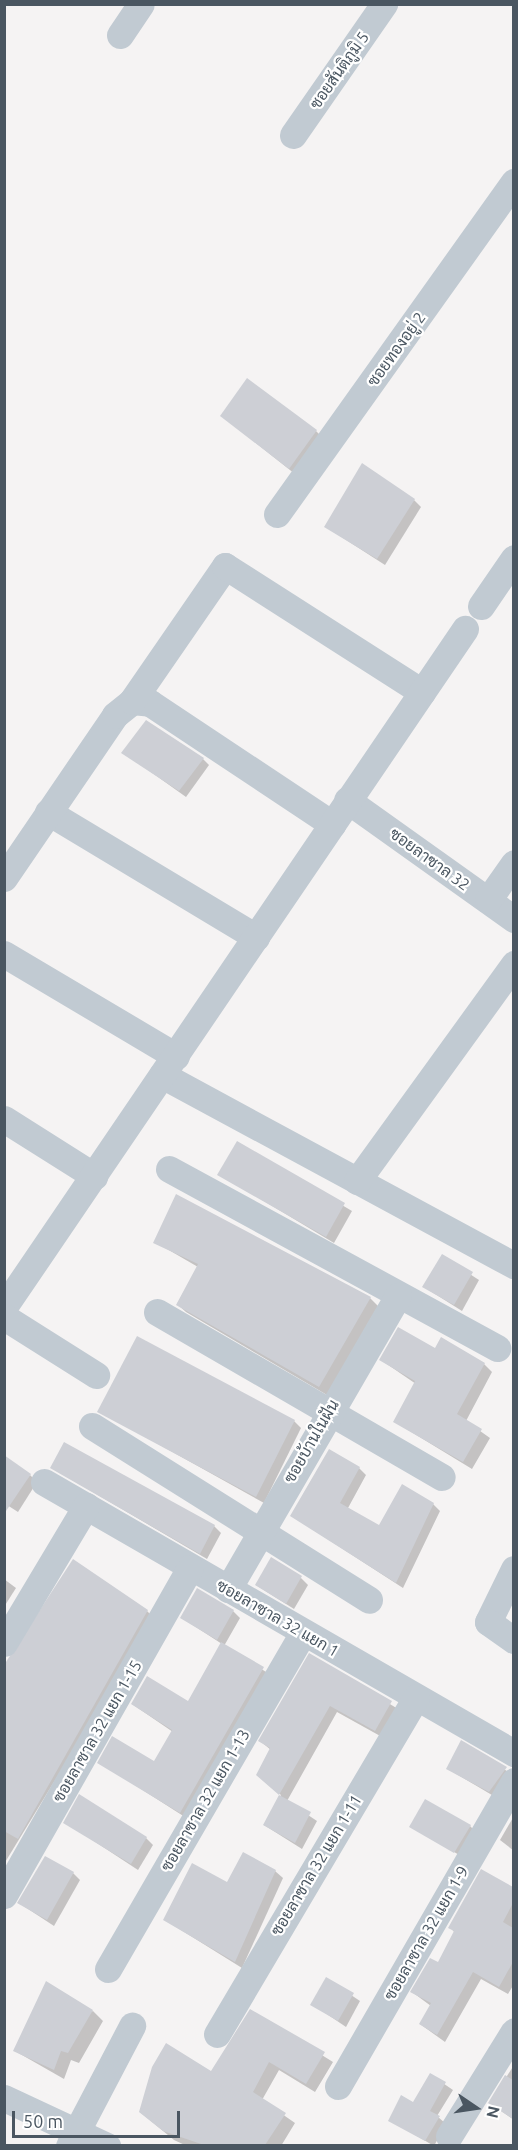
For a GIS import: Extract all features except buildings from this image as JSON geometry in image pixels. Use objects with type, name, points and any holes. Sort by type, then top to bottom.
[{"type":"street","points":[[120,35],[141,4]]},
{"type":"street","name":"ซอยสันติภูมิ 5","points":[[293,135],[384,4]]},
{"type":"street","name":"ซอยทองอยู่ 2","points":[[277,514],[513,182]]},
{"type":"street","points":[[481,606],[513,558]]},
{"type":"street","points":[[4,878],[114,714],[132,701],[225,566],[422,692]]},
{"type":"street","points":[[4,1307],[465,629]]},
{"type":"street","points":[[132,701],[150,703],[332,824]]},
{"type":"street","name":"ซอยลาซาล 32","points":[[347,800],[513,919]]},
{"type":"street","points":[[48,812],[256,937]]},
{"type":"street","points":[[488,900],[513,863]]},
{"type":"street","points":[[4,954],[169,1066],[357,1181],[513,1265]]},
{"type":"street","points":[[357,1181],[513,964]]},
{"type":"street","points":[[4,1119],[94,1176]]},
{"type":"street","points":[[169,1169],[497,1348]]},
{"type":"street","name":"ซอยบ้านในฝัน","points":[[228,1589],[329,1410],[398,1296]]},
{"type":"street","points":[[157,1312],[442,1477]]},
{"type":"street","points":[[4,1317],[96,1375]]},
{"type":"street","points":[[92,1426],[369,1600]]},
{"type":"street","name":"ซอยลาซาล 32 แยก 1","points":[[44,1482],[513,1753]]},
{"type":"street","points":[[4,1643],[86,1506]]},
{"type":"street","name":"ซอยลาซาล 32 แยก 1-15","points":[[4,1895],[190,1568]]},
{"type":"street","points":[[513,1569],[488,1622],[513,1640]]},
{"type":"street","name":"ซอยลาซาล 32 แยก 1-13","points":[[108,1969],[303,1632]]},
{"type":"street","name":"ซอยลาซาล 32 แยก 1-11","points":[[217,2034],[416,1697]]},
{"type":"street","name":"ซอยลาซาล 32 แยก 1-9","points":[[338,2086],[513,1781]]},
{"type":"street","points":[[73,2138],[132,2026]]},
{"type":"street","points":[[449,2136],[513,2031]]},
{"type":"street","points":[[4,2098],[73,2138],[107,2145]]}]
